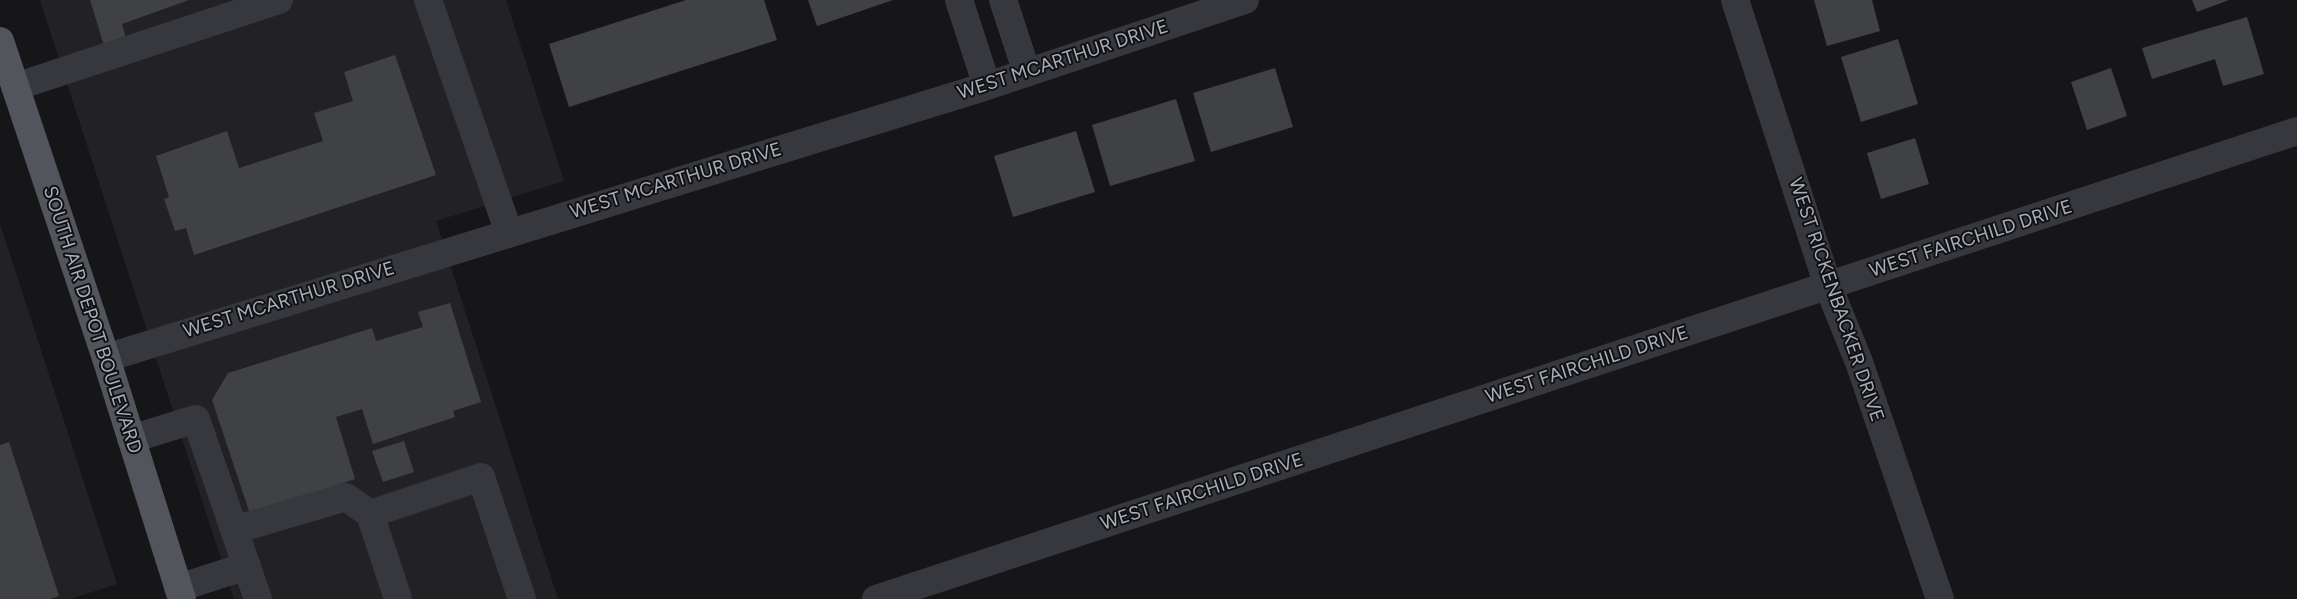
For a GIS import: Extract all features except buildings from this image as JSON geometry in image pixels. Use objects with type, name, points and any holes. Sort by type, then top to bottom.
[{"type":"main road","name":"SOUTH AIR DEPOT BOULEVARD","points":[[0,41],[106,358],[180,593]]},
{"type":"street","points":[[15,87],[279,0]]},
{"type":"street","points":[[428,0],[509,233]]},
{"type":"street","points":[[959,0],[987,86]]},
{"type":"street","points":[[1003,0],[1027,73]]},
{"type":"street","name":"WEST MCARTHUR DRIVE","points":[[106,358],[987,86],[1245,0]]},
{"type":"street","name":"WEST RICKENBACKER DRIVE","points":[[1736,0],[1828,286],[1859,362],[1940,599]]},
{"type":"street","name":"WEST FAIRCHILD DRIVE","points":[[876,599],[2297,131]]},
{"type":"street","points":[[131,439],[196,420],[258,599]]},
{"type":"street","points":[[370,514],[481,477],[522,599]]},
{"type":"street","points":[[234,530],[346,496],[370,514],[398,599]]},
{"type":"street","points":[[180,593],[246,566]]},
{"type":"shaded area","points":[[40,0],[506,0],[564,181],[436,221],[558,599],[234,599]]},
{"type":"shaded area","points":[[0,224],[117,584],[70,599],[0,599]]}]
